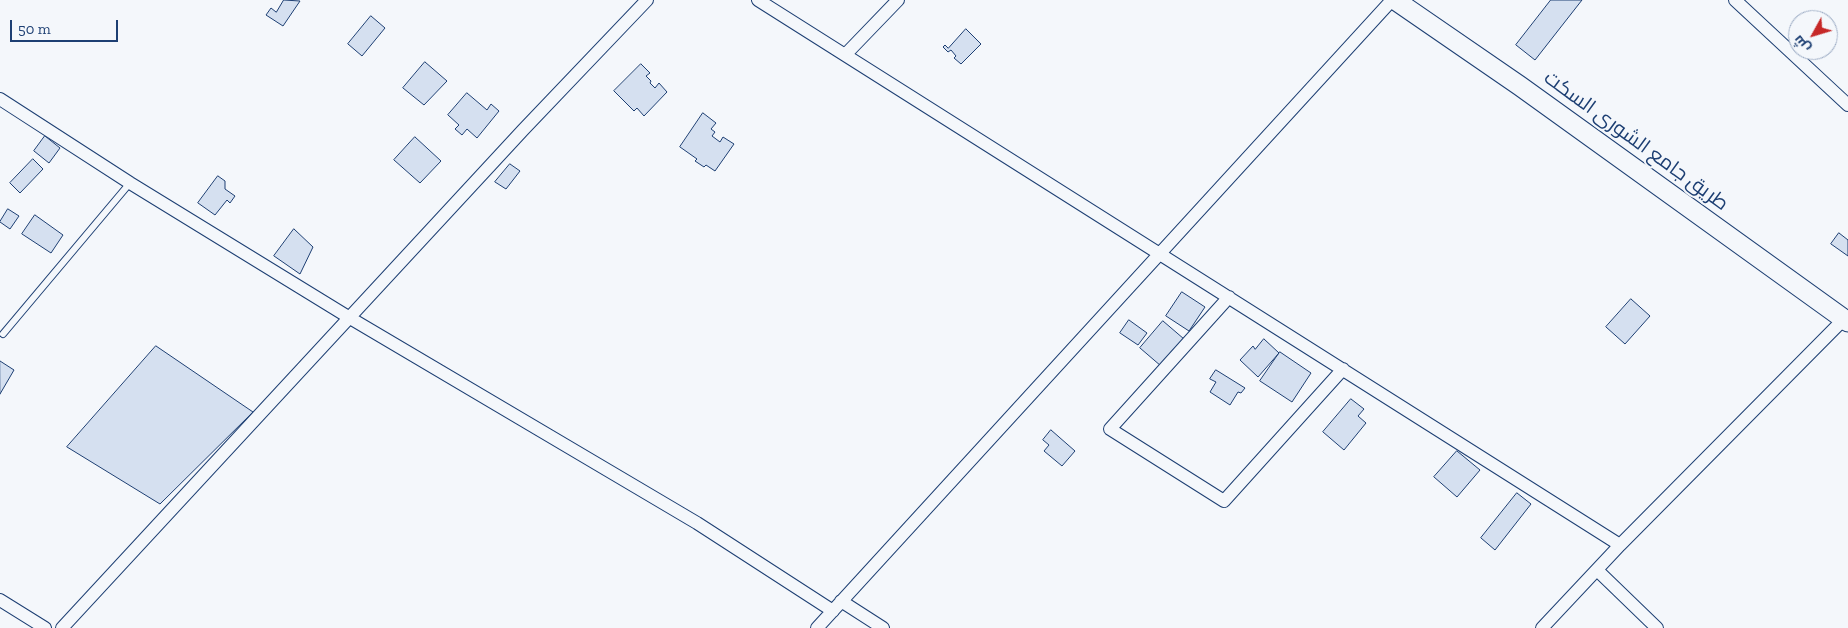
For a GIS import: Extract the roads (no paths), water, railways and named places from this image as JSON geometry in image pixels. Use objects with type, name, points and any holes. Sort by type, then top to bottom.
[{"type":"main road","name":"طريق جامع الشورى السكت","points":[[1393,0],[1534,96],[1846,320]]},
{"type":"street","points":[[62,628],[523,130],[647,0]]},
{"type":"street","points":[[758,0],[1229,296],[1620,545]]},
{"type":"street","points":[[845,55],[898,0]]},
{"type":"street","points":[[817,628],[1393,0]]},
{"type":"street","points":[[1735,0],[1848,105]]},
{"type":"street","points":[[0,99],[130,183],[350,318],[696,522],[832,611]]},
{"type":"street","points":[[1229,296],[1110,429],[1224,501],[1344,369]]},
{"type":"street","points":[[1542,628],[1620,545],[1846,320]]},
{"type":"street","points":[[1597,570],[1657,628]]},
{"type":"street","points":[[0,600],[45,628]]},
{"type":"street","points":[[841,601],[883,628]]},
{"type":"lane","points":[[3,334],[130,183]]}]
